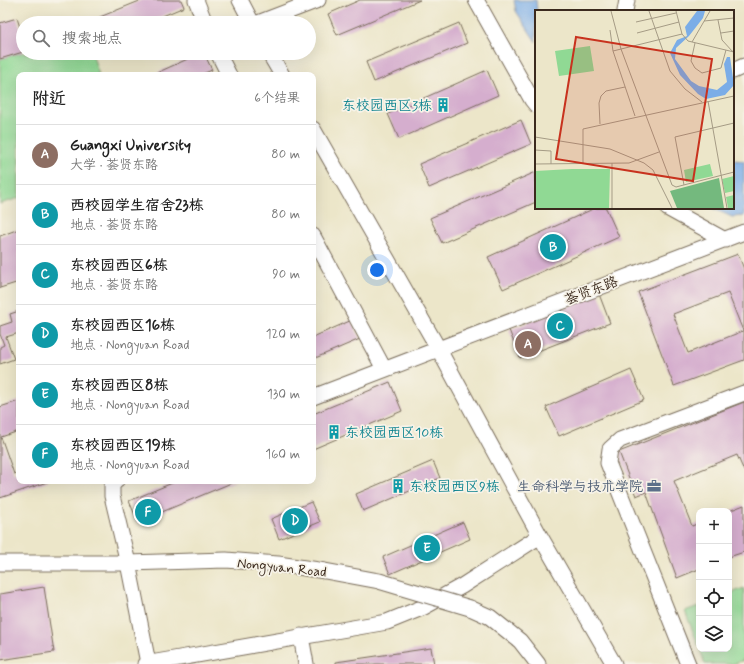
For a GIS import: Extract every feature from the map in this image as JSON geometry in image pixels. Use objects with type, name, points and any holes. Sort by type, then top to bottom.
[{"type":"street","points":[[196,0],[202,16]]},
{"type":"street","points":[[240,0],[248,16]]},
{"type":"street","points":[[276,16],[318,0]]},
{"type":"street","points":[[476,0],[535,104]]},
{"type":"street","points":[[625,10],[627,0]]},
{"type":"street","points":[[222,60],[228,72]]},
{"type":"street","points":[[273,60],[280,72]]},
{"type":"street","points":[[734,71],[744,66]]},
{"type":"street","points":[[316,134],[438,348],[540,536],[614,664]]},
{"type":"street","points":[[669,209],[725,240]]},
{"type":"street","name":"荟贤东路","points":[[316,396],[744,232]]},
{"type":"street","points":[[316,242],[384,369]]},
{"type":"street","points":[[688,664],[608,463],[610,449],[620,440],[744,393]]},
{"type":"street","points":[[113,484],[112,496],[128,563],[147,664],[387,622],[424,607],[462,586],[540,536]]},
{"type":"street","name":"Nongyuan Road","points":[[0,563],[128,563],[226,560],[278,564],[379,581],[470,608],[490,617],[520,641],[538,664]]},
{"type":"street","points":[[301,636],[306,664]]},
{"type":"green space","points":[[16,54],[16,60],[94,60],[98,72],[16,72],[16,199],[0,204],[0,59]]},
{"type":"green space","points":[[744,588],[744,660],[733,664],[705,664],[701,652],[732,652],[732,593]]},
{"type":"green space","points":[[696,607],[696,639],[685,611]]},
{"type":"water","points":[[514,0],[536,0],[535,40],[516,11]]},
{"type":"water","points":[[734,160],[744,161],[744,216],[732,217],[714,209],[734,209]]},
{"type":"building","points":[[142,0],[181,0],[184,7],[163,16],[102,16]]},
{"type":"building","points":[[360,0],[420,0],[337,35],[328,14]]},
{"type":"building","points":[[16,18],[16,54],[0,59],[0,23]]},
{"type":"building","points":[[459,23],[467,43],[374,82],[366,62]]},
{"type":"building","points":[[185,60],[207,60],[212,70],[207,72],[159,72]]},
{"type":"building","name":"东校园西区3栋","points":[[487,70],[498,95],[399,139],[388,114]]},
{"type":"building","points":[[521,120],[531,144],[429,188],[419,164]]},
{"type":"building","points":[[535,172],[535,202],[442,243],[430,218]]},
{"type":"building","points":[[593,209],[606,209],[619,237],[503,289],[488,257]]},
{"type":"building","points":[[16,230],[16,283],[0,288],[0,236]]},
{"type":"building","points":[[738,254],[744,269],[744,360],[674,386],[638,292]],"holes":[[[728,293],[743,331],[688,353],[673,314]]]},
{"type":"building","points":[[599,294],[610,323],[520,358],[509,330]]},
{"type":"building","points":[[16,312],[16,334],[6,337],[14,359],[0,364],[0,347],[4,345],[0,334],[0,326],[12,322],[10,314]]},
{"type":"building","points":[[352,320],[360,339],[316,358],[316,336]]},
{"type":"building","points":[[631,370],[644,400],[559,436],[546,407]]},
{"type":"building","name":"东校园西区10栋","points":[[390,382],[402,411],[316,448],[316,413]]},
{"type":"building","points":[[16,402],[16,432],[1,437],[14,474],[16,473],[16,484],[41,484],[0,498],[0,407]]},
{"type":"building","name":"生命科学与技术学院","points":[[744,402],[744,471],[737,455],[674,481],[692,526],[696,524],[696,570],[677,578],[646,492],[636,496],[619,452]]},
{"type":"building","name":"东校园西区9栋","points":[[433,461],[440,478],[363,511],[356,494]]},
{"type":"building","points":[[170,484],[229,484],[138,522],[129,501]]},
{"type":"building","points":[[311,502],[320,522],[279,539],[271,519]]},
{"type":"building","points":[[744,505],[744,552],[732,556],[732,544],[732,510]]},
{"type":"building","points":[[463,522],[470,539],[390,574],[383,557]]},
{"type":"building","points":[[44,587],[54,652],[0,660],[0,594]]},
{"type":"building","points":[[431,648],[434,664],[336,664],[336,662]]},
{"type":"place","name":"东校园西区3栋","points":[[443,105]]},
{"type":"place","name":"西校园学生宿舍23栋","points":[[553,247]]},
{"type":"place","name":"东校园西区6栋","points":[[560,326]]},
{"type":"place","name":"Guangxi University","points":[[528,344]]},
{"type":"place","name":"东校园西区10栋","points":[[334,432]]},
{"type":"place","name":"东校园西区9栋","points":[[398,486]]},
{"type":"place","name":"生命科学与技术学院","points":[[654,486]]},
{"type":"place","name":"东校园西区19栋","points":[[148,512]]},
{"type":"place","name":"东校园西区16栋","points":[[295,521]]},
{"type":"place","name":"东校园西区8栋","points":[[427,548]]}]
